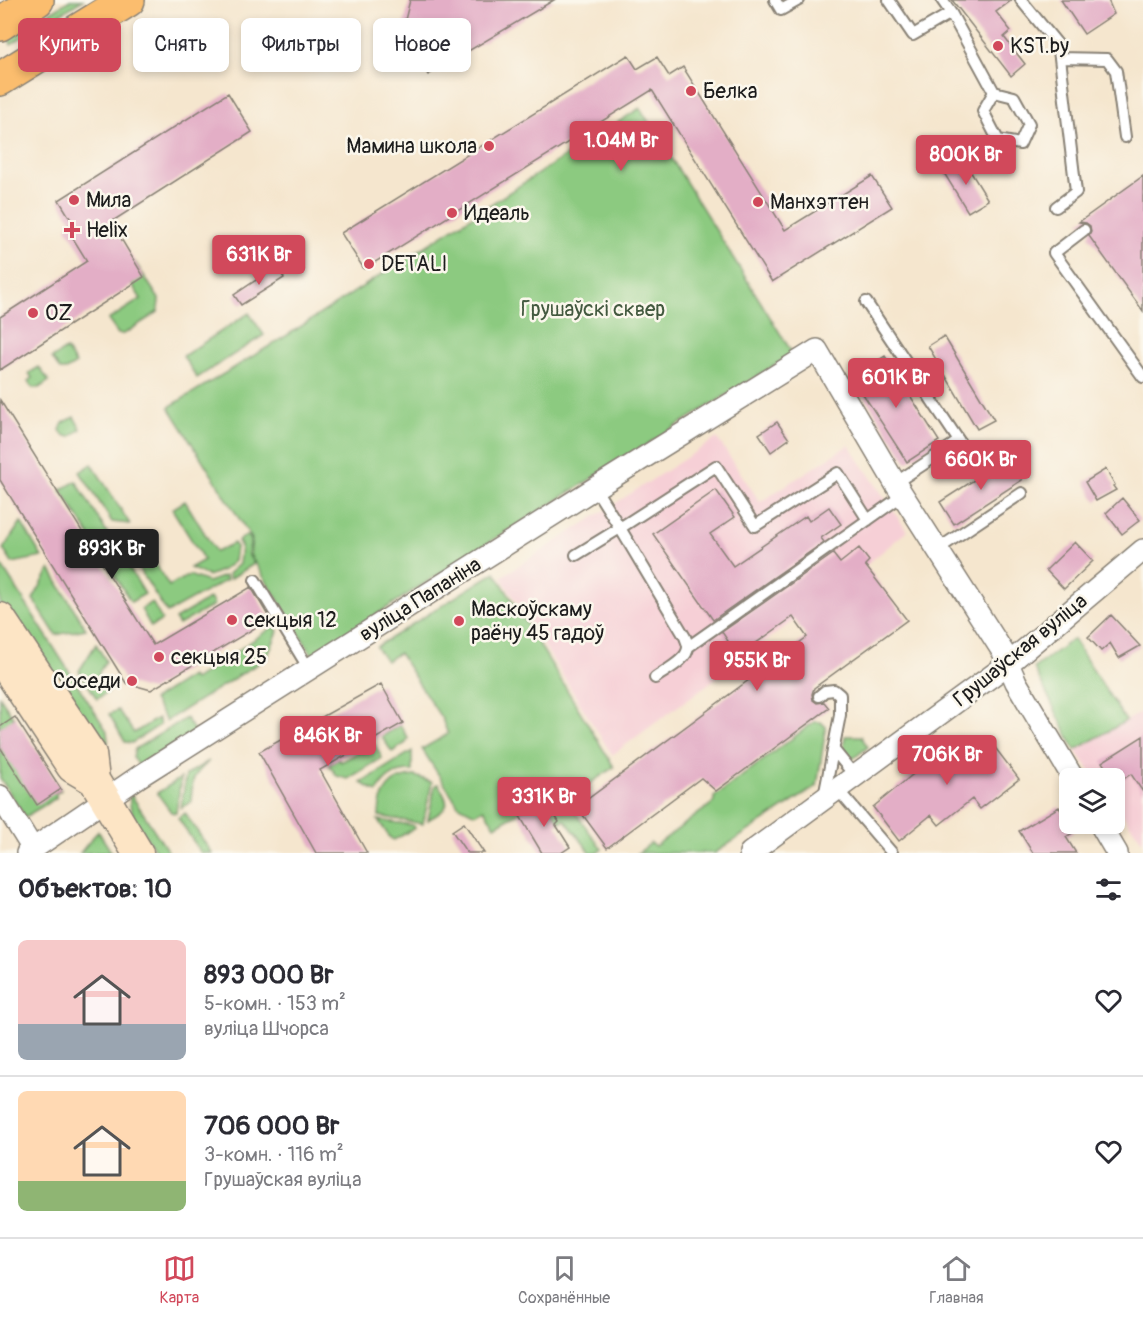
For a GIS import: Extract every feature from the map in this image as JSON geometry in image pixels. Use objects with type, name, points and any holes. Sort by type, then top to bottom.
[{"type":"main road","points":[[0,24],[37,0]]},
{"type":"main road","points":[[0,79],[128,0]]},
{"type":"main road","points":[[0,618],[91,754],[99,790]]},
{"type":"main road","points":[[0,658],[72,767],[99,790],[138,853]]},
{"type":"street","name":"вуліца Папаніна","points":[[30,851],[99,790],[309,669],[817,350],[899,489]]},
{"type":"street","points":[[899,489],[1004,652],[1017,682],[1067,768]]},
{"type":"street","name":"Грушаўская вуліца","points":[[750,853],[1008,664],[1143,550]]},
{"type":"street","points":[[0,796],[30,851]]},
{"type":"street","points":[[1106,834],[1118,853]]},
{"type":"lane","points":[[775,0],[781,10],[799,0]]},
{"type":"lane","points":[[889,0],[913,35],[951,13]]},
{"type":"lane","points":[[942,0],[994,92],[1014,97],[1029,124],[1020,144],[998,140],[983,111],[994,92]]},
{"type":"lane","points":[[1022,0],[1058,45],[1076,192],[1056,207]]},
{"type":"lane","points":[[1060,58],[1107,59],[1116,71],[1125,137]]},
{"type":"lane","points":[[1084,230],[1054,253],[1143,377]]},
{"type":"lane","points":[[688,647],[868,520],[899,489],[959,441],[866,302]]},
{"type":"lane","points":[[576,555],[717,466],[755,526],[838,473],[868,520]]},
{"type":"lane","points":[[594,488],[685,637],[688,647],[686,653],[679,661],[655,678]]},
{"type":"lane","points":[[938,549],[1022,494]]},
{"type":"lane","points":[[255,580],[309,669]]},
{"type":"lane","points":[[819,696],[825,691],[834,690],[840,695],[840,715],[833,749],[830,795],[892,853]]},
{"type":"lane","points":[[833,749],[855,776]]},
{"type":"shaded area","points":[[717,438],[760,502],[849,445],[907,531],[841,586],[612,755],[501,577]]},
{"type":"shaded area","points":[[1143,711],[1143,842],[1125,818],[1125,768],[1088,768],[1075,750]]},
{"type":"green space","points":[[70,0],[83,0],[54,18],[41,18]]},
{"type":"green space","points":[[18,32],[18,40],[11,44],[8,38]]},
{"type":"green space","name":"Грушаўскі сквер","points":[[640,108],[793,354],[462,559],[313,656],[250,555],[252,539],[169,407],[286,336]]},
{"type":"green space","points":[[135,262],[159,299],[158,312],[124,334],[118,334],[108,320],[141,299],[123,270]]},
{"type":"green space","points":[[249,313],[264,335],[197,378],[183,356]]},
{"type":"green space","points":[[66,349],[76,364],[66,370],[60,370],[52,358]]},
{"type":"green space","points":[[39,367],[49,381],[39,388],[33,388],[28,381],[32,378],[29,373]]},
{"type":"green space","points":[[74,417],[81,429],[70,437],[63,435],[60,430],[63,423]]},
{"type":"green space","points":[[92,464],[130,524],[112,522],[80,472]]},
{"type":"green space","points":[[76,481],[109,536],[95,544],[61,490]]},
{"type":"green space","points":[[185,501],[216,552],[234,543],[236,547],[234,561],[223,570],[208,576],[190,568],[204,560],[172,509]]},
{"type":"green space","points":[[21,522],[42,557],[12,563],[3,549]]},
{"type":"green space","points":[[247,535],[251,540],[248,554],[254,564],[230,579],[228,574],[239,564],[241,546],[238,541]]},
{"type":"green space","points":[[138,536],[169,586],[189,575],[208,582],[225,576],[227,580],[167,613],[131,556]]},
{"type":"green space","points":[[118,549],[145,594],[131,602],[103,557]]},
{"type":"green space","points":[[0,563],[107,731],[108,742],[97,749],[0,603]]},
{"type":"green space","points":[[50,569],[86,629],[56,635],[33,599]]},
{"type":"green space","points":[[495,572],[614,767],[566,800],[602,849],[597,853],[591,853],[565,820],[559,822],[544,798],[495,826],[484,809],[475,814],[458,805],[422,749],[448,734],[442,719],[399,653],[386,661],[376,647]]},
{"type":"green space","points":[[210,598],[214,605],[179,625],[175,619]]},
{"type":"green space","points":[[152,602],[162,620],[151,627],[141,609]]},
{"type":"green space","points":[[274,626],[278,631],[267,658],[166,721],[153,700],[191,676],[194,680]]},
{"type":"green space","points":[[1073,639],[1126,721],[1075,750],[1034,668]]},
{"type":"green space","points":[[96,644],[106,661],[98,674],[109,691],[97,699],[79,671]]},
{"type":"green space","points":[[0,697],[61,790],[56,793],[56,798],[25,817],[0,778]]},
{"type":"green space","points":[[118,710],[134,733],[158,718],[160,725],[132,743],[125,742],[109,714]]},
{"type":"green space","points":[[186,718],[195,732],[139,766],[133,757],[135,749]]},
{"type":"green space","points":[[814,722],[821,722],[826,727],[817,786],[715,853],[638,853],[651,843],[655,846],[714,802],[714,797]]},
{"type":"green space","points":[[400,725],[408,738],[406,743],[392,752],[382,737]]},
{"type":"green space","points":[[845,736],[861,736],[868,747],[850,761],[843,751]]},
{"type":"green space","points":[[375,745],[382,758],[348,779],[337,776],[329,765],[339,759],[341,762],[361,751],[363,753]]},
{"type":"green space","points":[[412,751],[412,771],[400,772],[391,776],[383,782],[377,792],[361,783]]},
{"type":"green space","points":[[209,761],[194,779],[191,802],[181,808],[186,775]]},
{"type":"green space","points":[[415,776],[432,782],[423,824],[379,816],[381,800],[388,787],[399,779]]},
{"type":"green space","points":[[181,778],[176,813],[171,812],[157,793]]},
{"type":"green space","points":[[438,784],[447,802],[446,806],[428,820],[435,785]]},
{"type":"green space","points":[[130,793],[169,853],[157,853],[143,832],[131,809]]},
{"type":"green space","points":[[185,813],[212,853],[201,853],[178,818]]},
{"type":"green space","points":[[378,820],[412,825],[415,828],[394,840],[390,838]]},
{"type":"green space","points":[[98,831],[112,853],[80,853]]},
{"type":"building","points":[[410,0],[554,0],[471,49],[471,18],[406,18]]},
{"type":"building","points":[[952,0],[1012,0],[996,12],[1011,31],[1004,37],[1025,64],[1011,76]]},
{"type":"building","points":[[1061,0],[1108,0],[1114,14],[1084,34]]},
{"type":"building","points":[[628,55],[637,69],[657,57],[669,76],[683,67],[785,230],[872,176],[892,207],[772,282],[652,90],[364,269],[341,233]]},
{"type":"building","points":[[228,93],[252,132],[111,222],[144,277],[0,370],[0,317],[87,261],[66,227],[73,223],[59,200]]},
{"type":"building","points":[[964,161],[988,200],[968,212],[944,173]]},
{"type":"building","points":[[1143,176],[1143,311],[1089,236],[1090,226],[1079,222]]},
{"type":"building","points":[[277,266],[284,278],[241,305],[234,295]]},
{"type":"building","points":[[944,336],[994,420],[977,429],[928,346]]},
{"type":"building","points":[[885,356],[939,441],[907,462],[852,377]]},
{"type":"building","points":[[0,400],[153,645],[251,587],[270,619],[151,690],[126,683],[0,480]]},
{"type":"building","points":[[777,422],[789,439],[771,452],[759,434]]},
{"type":"building","points":[[1008,458],[1022,480],[954,524],[940,502]]},
{"type":"building","points":[[1106,469],[1116,490],[1096,501],[1085,482]]},
{"type":"building","points":[[716,490],[735,517],[710,534],[733,566],[806,516],[809,521],[829,507],[841,524],[821,538],[824,542],[713,620],[653,534]]},
{"type":"building","points":[[1122,498],[1140,520],[1122,534],[1106,513]]},
{"type":"building","points":[[1075,542],[1093,561],[1064,589],[1046,570]]},
{"type":"building","points":[[859,548],[869,561],[865,565],[907,620],[814,688],[813,700],[817,703],[824,702],[829,708],[716,791],[701,778],[607,848],[577,807],[807,637],[793,617],[725,665],[715,650],[728,641],[722,632],[833,554],[840,563]]},
{"type":"building","points":[[1111,615],[1140,646],[1119,658],[1110,643],[1101,651],[1088,637]]},
{"type":"building","points":[[381,684],[403,723],[320,770],[367,853],[316,853],[259,752]]},
{"type":"building","points":[[15,717],[61,789],[37,805],[0,747],[0,727]]},
{"type":"building","points":[[1143,736],[1143,792],[1131,774],[1125,778],[1125,768],[1106,768],[1102,762]]},
{"type":"building","points":[[956,739],[990,741],[1019,779],[980,809],[972,799],[939,825],[931,815],[899,841],[873,807]]},
{"type":"building","points":[[544,798],[559,822],[556,825],[570,847],[561,853],[542,853],[518,813]]},
{"type":"building","points":[[1059,807],[1059,834],[1071,834],[1066,837],[1076,853],[1033,853],[1019,831]]},
{"type":"building","points":[[464,823],[484,853],[467,853],[452,831]]},
{"type":"place","name":"KST.by","points":[[998,46]]},
{"type":"place","name":"Белка","points":[[691,91]]},
{"type":"place","name":"Мамина школа","points":[[489,146]]},
{"type":"place","name":"Мила","points":[[74,200]]},
{"type":"place","name":"Манхэттен","points":[[758,202]]},
{"type":"place","name":"Идеаль","points":[[452,213]]},
{"type":"place","name":"Helix","points":[[72,230]]},
{"type":"place","name":"DETALI","points":[[369,264]]},
{"type":"place","name":"OZ","points":[[33,313]]},
{"type":"place","name":"секцыя 12","points":[[232,620]]},
{"type":"place","name":"Маскоўскаму раёну 45 гадоў","points":[[459,621]]},
{"type":"place","name":"секцыя 25","points":[[159,657]]},
{"type":"place","name":"Соседи","points":[[132,681]]}]
